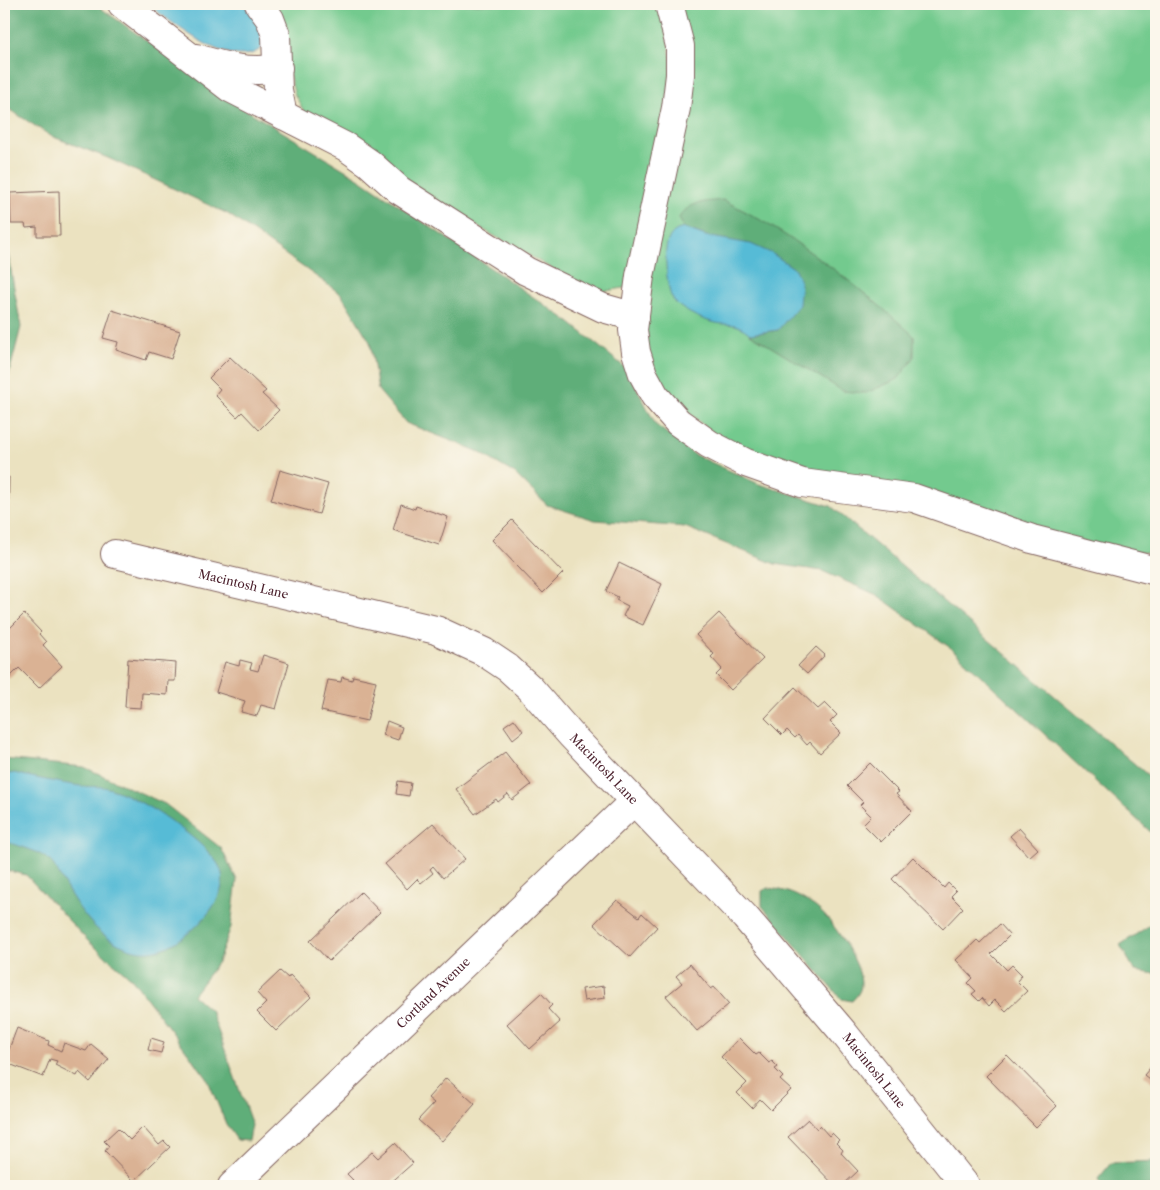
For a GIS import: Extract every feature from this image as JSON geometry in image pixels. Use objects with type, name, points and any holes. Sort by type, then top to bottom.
[{"type":"street","points":[[122,4],[230,88],[346,147],[369,163],[399,190],[526,271],[603,308],[635,317]]},
{"type":"street","points":[[260,4],[270,19],[276,35],[278,91],[284,115]]},
{"type":"street","points":[[669,4],[680,46],[680,75],[676,108],[640,276],[635,317],[636,352],[643,374],[655,396],[678,422],[709,444],[746,464],[802,483],[914,498],[1032,539],[1156,571]]},
{"type":"street","points":[[190,56],[240,68],[264,71],[278,68]]},
{"type":"street","name":"Macintosh Lane","points":[[115,554],[436,630],[461,640],[497,660],[519,677],[745,917],[843,1032],[966,1186]]},
{"type":"street","name":"Cortland Avenue","points":[[232,1186],[634,801]]},
{"type":"green space","points":[[4,4],[95,4],[230,100],[360,179],[564,318],[627,369],[656,425],[695,455],[759,484],[831,506],[1156,782],[1156,837],[952,649],[877,595],[822,571],[775,564],[685,527],[595,520],[547,505],[515,474],[477,451],[406,423],[378,390],[370,342],[341,294],[228,214],[108,158],[51,136],[4,106]]},
{"type":"green space","points":[[273,4],[663,4],[673,74],[629,287],[595,293],[394,179],[308,119],[295,95]]},
{"type":"green space","points":[[678,4],[1156,4],[1156,554],[1102,547],[802,468],[722,440],[665,394],[646,358],[642,322]]},
{"type":"green space","points":[[723,200],[773,228],[823,261],[914,336],[914,358],[898,379],[866,393],[843,391],[750,334],[778,330],[706,236],[684,228],[679,218],[683,212],[693,205]]},
{"type":"green space","points":[[4,231],[21,327],[8,378],[4,380]]},
{"type":"green space","points":[[4,759],[84,767],[165,804],[221,848],[237,880],[231,927],[218,962],[193,995],[211,1011],[252,1125],[249,1141],[237,1140],[226,1124],[207,1078],[132,979],[88,941],[26,875],[4,870]]},
{"type":"green space","points":[[768,888],[787,892],[808,902],[821,912],[837,930],[851,953],[860,975],[860,989],[852,1001],[841,999],[762,906],[762,891]]},
{"type":"green space","points":[[1156,921],[1156,974],[1135,971],[1120,945]]},
{"type":"green space","points":[[1156,1161],[1156,1186],[1102,1186],[1098,1179],[1111,1163]]},
{"type":"water","points":[[147,4],[249,4],[263,25],[263,47],[250,54],[236,55],[220,50],[187,33]]},
{"type":"water","points":[[684,228],[706,236],[751,244],[773,254],[795,269],[801,284],[799,305],[778,330],[750,334],[736,325],[702,319],[684,310],[675,302],[670,294],[666,267],[666,249],[671,235],[676,230]]},
{"type":"water","points":[[14,773],[73,785],[104,787],[117,791],[149,807],[198,842],[218,864],[222,876],[221,889],[216,902],[196,927],[184,937],[161,949],[150,951],[135,950],[109,938],[99,931],[83,913],[49,860],[33,851],[4,841],[4,775]]},
{"type":"building","points":[[59,191],[60,236],[37,236],[37,227],[26,228],[25,224],[11,224],[10,193]]},
{"type":"building","points":[[112,310],[180,331],[171,359],[149,352],[146,360],[116,350],[118,342],[103,338]]},
{"type":"building","points":[[230,357],[266,391],[262,394],[279,410],[259,430],[242,412],[237,417],[215,395],[220,389],[209,378]]},
{"type":"building","points":[[280,470],[328,484],[319,514],[271,500]]},
{"type":"building","points":[[4,477],[9,477],[8,536],[4,536]]},
{"type":"building","points":[[401,504],[415,509],[416,506],[448,517],[439,545],[393,530]]},
{"type":"building","points":[[512,520],[563,573],[543,593],[492,540]]},
{"type":"building","points":[[619,563],[662,584],[643,625],[623,616],[628,606],[616,600],[618,597],[606,591]]},
{"type":"building","points":[[719,613],[763,659],[731,690],[716,675],[722,669],[711,657],[714,654],[696,635]]},
{"type":"building","points":[[24,614],[41,632],[39,634],[46,642],[43,645],[62,666],[39,688],[19,668],[9,678],[4,672],[4,665],[9,660],[4,654],[4,634]]},
{"type":"building","points":[[816,647],[825,655],[807,674],[798,666]]},
{"type":"building","points":[[263,655],[289,663],[276,709],[261,705],[257,716],[241,712],[245,701],[216,692],[225,662],[239,666],[240,660],[252,663],[250,669],[258,671]]},
{"type":"building","points":[[128,659],[176,663],[175,681],[168,681],[167,695],[142,693],[141,708],[125,707]]},
{"type":"building","points":[[353,676],[376,681],[367,721],[321,711],[328,680],[341,682],[342,677],[352,680]]},
{"type":"building","points":[[795,687],[818,709],[825,703],[837,715],[830,722],[841,733],[820,753],[810,742],[807,745],[798,735],[795,738],[787,730],[782,735],[765,718]]},
{"type":"building","points":[[514,719],[523,731],[513,739],[504,726]]},
{"type":"building","points":[[387,721],[402,727],[398,740],[383,735]]},
{"type":"building","points":[[505,752],[531,785],[512,800],[508,794],[498,802],[496,799],[475,814],[456,789]]},
{"type":"building","points":[[870,763],[899,792],[896,794],[912,811],[881,842],[863,824],[871,816],[860,805],[863,802],[847,786]]},
{"type":"building","points":[[398,781],[411,783],[409,796],[396,794]]},
{"type":"building","points":[[433,823],[465,859],[443,878],[433,866],[430,869],[433,873],[421,883],[417,879],[407,889],[385,864]]},
{"type":"building","points":[[1019,828],[1038,849],[1029,857],[1010,836]]},
{"type":"building","points":[[913,857],[944,888],[948,883],[956,891],[951,896],[963,908],[943,929],[892,879]]},
{"type":"building","points":[[361,892],[380,912],[329,961],[310,941]]},
{"type":"building","points":[[617,900],[639,917],[642,913],[657,927],[630,957],[594,924]]},
{"type":"building","points":[[1000,924],[1010,935],[991,954],[1007,970],[1012,965],[1022,975],[1017,981],[1027,991],[1006,1011],[995,1000],[989,1006],[982,998],[979,1001],[972,994],[976,991],[968,983],[973,978],[956,960],[977,940],[980,943]]},
{"type":"building","points":[[690,964],[711,989],[714,987],[729,1004],[697,1031],[666,996],[682,983],[676,976]]},
{"type":"building","points":[[280,971],[288,978],[290,975],[311,997],[276,1031],[257,1012],[266,1003],[257,993]]},
{"type":"building","points":[[604,986],[605,998],[584,1001],[582,989]]},
{"type":"building","points":[[541,993],[552,1005],[548,1009],[560,1022],[530,1049],[507,1024]]},
{"type":"building","points":[[17,1028],[49,1041],[48,1045],[61,1051],[64,1043],[86,1051],[91,1044],[109,1059],[90,1082],[79,1072],[77,1076],[55,1065],[57,1061],[50,1059],[43,1077],[4,1062]]},
{"type":"building","points":[[151,1038],[164,1042],[161,1053],[148,1050]]},
{"type":"building","points":[[739,1038],[756,1055],[759,1053],[769,1063],[772,1061],[778,1067],[775,1069],[783,1077],[780,1080],[791,1090],[771,1110],[760,1099],[752,1108],[737,1093],[747,1083],[721,1057]]},
{"type":"building","points":[[1007,1055],[1057,1106],[1036,1127],[986,1076]]},
{"type":"building","points":[[1156,1061],[1156,1085],[1144,1075]]},
{"type":"building","points":[[446,1078],[475,1104],[442,1141],[418,1120],[434,1103],[428,1098]]},
{"type":"building","points":[[808,1119],[817,1129],[820,1126],[829,1136],[832,1133],[839,1140],[836,1143],[843,1150],[841,1153],[858,1171],[842,1186],[835,1186],[788,1137]]},
{"type":"building","points":[[143,1127],[159,1145],[164,1141],[170,1147],[134,1181],[105,1151],[109,1146],[104,1141],[118,1128],[130,1140]]},
{"type":"building","points":[[395,1143],[413,1163],[387,1186],[346,1186],[353,1180],[347,1174],[372,1152],[378,1158]]}]
